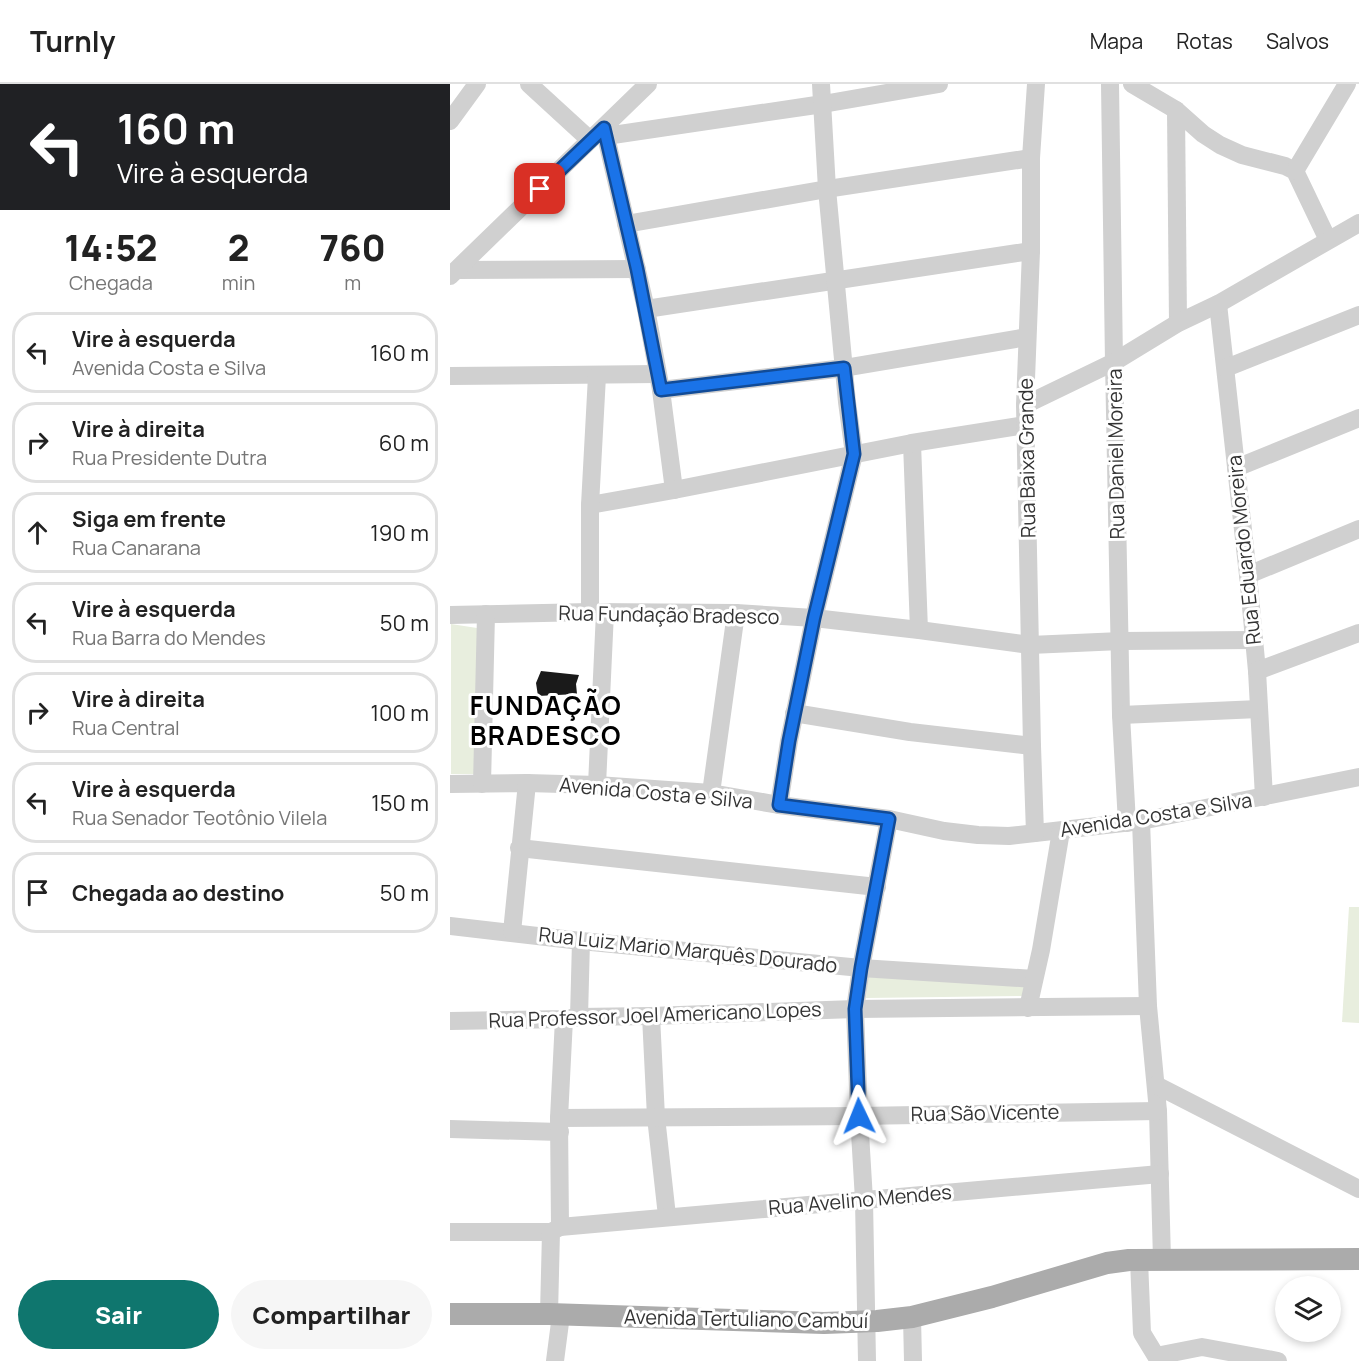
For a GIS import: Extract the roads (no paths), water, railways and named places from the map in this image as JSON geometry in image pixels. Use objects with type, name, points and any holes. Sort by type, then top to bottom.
[{"type":"main road","name":"Avenida Tertuliano Cambuí","points":[[450,1314],[555,1314],[824,1323],[866,1321],[912,1317],[992,1297],[1107,1263],[1139,1260],[1359,1259]]},
{"type":"street","points":[[450,121],[477,84]]},
{"type":"street","points":[[530,84],[600,135],[626,224],[646,309],[674,490]]},
{"type":"street","points":[[453,273],[600,135],[648,84]]},
{"type":"street","points":[[779,805],[794,713],[814,618],[854,454],[827,189],[821,84]]},
{"type":"street","points":[[600,135],[823,104],[939,84]]},
{"type":"street","name":"Rua Baixa Grande","points":[[1035,84],[1025,405],[1035,833]]},
{"type":"street","name":"Rua Daniel Moreira","points":[[1110,84],[1121,714],[1134,822],[1158,1111],[1162,1260]]},
{"type":"street","points":[[1132,84],[1176,110],[1203,134],[1220,145],[1242,155],[1285,166],[1295,171],[1328,240]]},
{"type":"street","points":[[1295,171],[1347,84]]},
{"type":"street","points":[[1176,110],[1178,323]]},
{"type":"street","points":[[626,224],[827,189],[1031,158]]},
{"type":"street","points":[[1025,405],[1114,362],[1178,323],[1218,304],[1359,223]]},
{"type":"street","points":[[646,309],[1031,251]]},
{"type":"street","points":[[453,273],[637,269]]},
{"type":"street","name":"Rua Eduardo Moreira","points":[[1218,304],[1257,671],[1264,797]]},
{"type":"street","points":[[1226,368],[1359,315]]},
{"type":"street","points":[[450,376],[597,376],[659,382],[844,368],[1027,337]]},
{"type":"street","points":[[597,376],[590,505],[598,612],[597,785]]},
{"type":"street","points":[[1236,468],[1359,418]]},
{"type":"street","points":[[590,505],[912,443],[1025,425]]},
{"type":"street","points":[[912,443],[919,630]]},
{"type":"street","points":[[1248,575],[1359,529]]},
{"type":"street","name":"Rua Fundação Bradesco","points":[[450,615],[598,612],[736,613],[814,618],[1030,645],[1121,641],[1253,640]]},
{"type":"street","points":[[711,793],[736,613]]},
{"type":"street","points":[[482,784],[486,614]]},
{"type":"street","points":[[1257,671],[1359,633]]},
{"type":"street","points":[[1121,714],[1259,709]]},
{"type":"street","points":[[794,713],[910,732],[1032,746]]},
{"type":"street","name":"Avenida Costa e Silva","points":[[450,784],[597,785],[711,793],[779,805],[889,819],[944,831],[1009,836],[1134,822],[1359,777]]},
{"type":"street","points":[[512,932],[527,783]]},
{"type":"street","points":[[867,1361],[864,1200],[855,1009],[889,819]]},
{"type":"street","points":[[1028,1008],[1041,950],[1061,831]]},
{"type":"street","points":[[519,848],[877,887]]},
{"type":"street","name":"Rua Luiz Mario Marquês Dourado","points":[[450,926],[861,968],[1034,979]]},
{"type":"street","points":[[555,1361],[560,1125],[581,941]]},
{"type":"street","name":"Rua Professor Joel Americano Lopes","points":[[450,1021],[855,1009],[1148,1006]]},
{"type":"street","points":[[651,1016],[656,1117],[667,1216]]},
{"type":"street","points":[[1156,1085],[1359,1189]]},
{"type":"street","name":"Rua São Vicente","points":[[450,1129],[560,1125],[656,1117],[1158,1111]]},
{"type":"street","name":"Rua Avelino Mendes","points":[[450,1232],[556,1229],[667,1216],[1160,1174]]},
{"type":"street","points":[[1139,1260],[1142,1333],[1156,1358],[1202,1347],[1278,1361]]},
{"type":"street","points":[[912,1317],[914,1361]]},
{"type":"district","name":"FUNDAÇÃO BRADESCO","points":[[546,721]]}]
